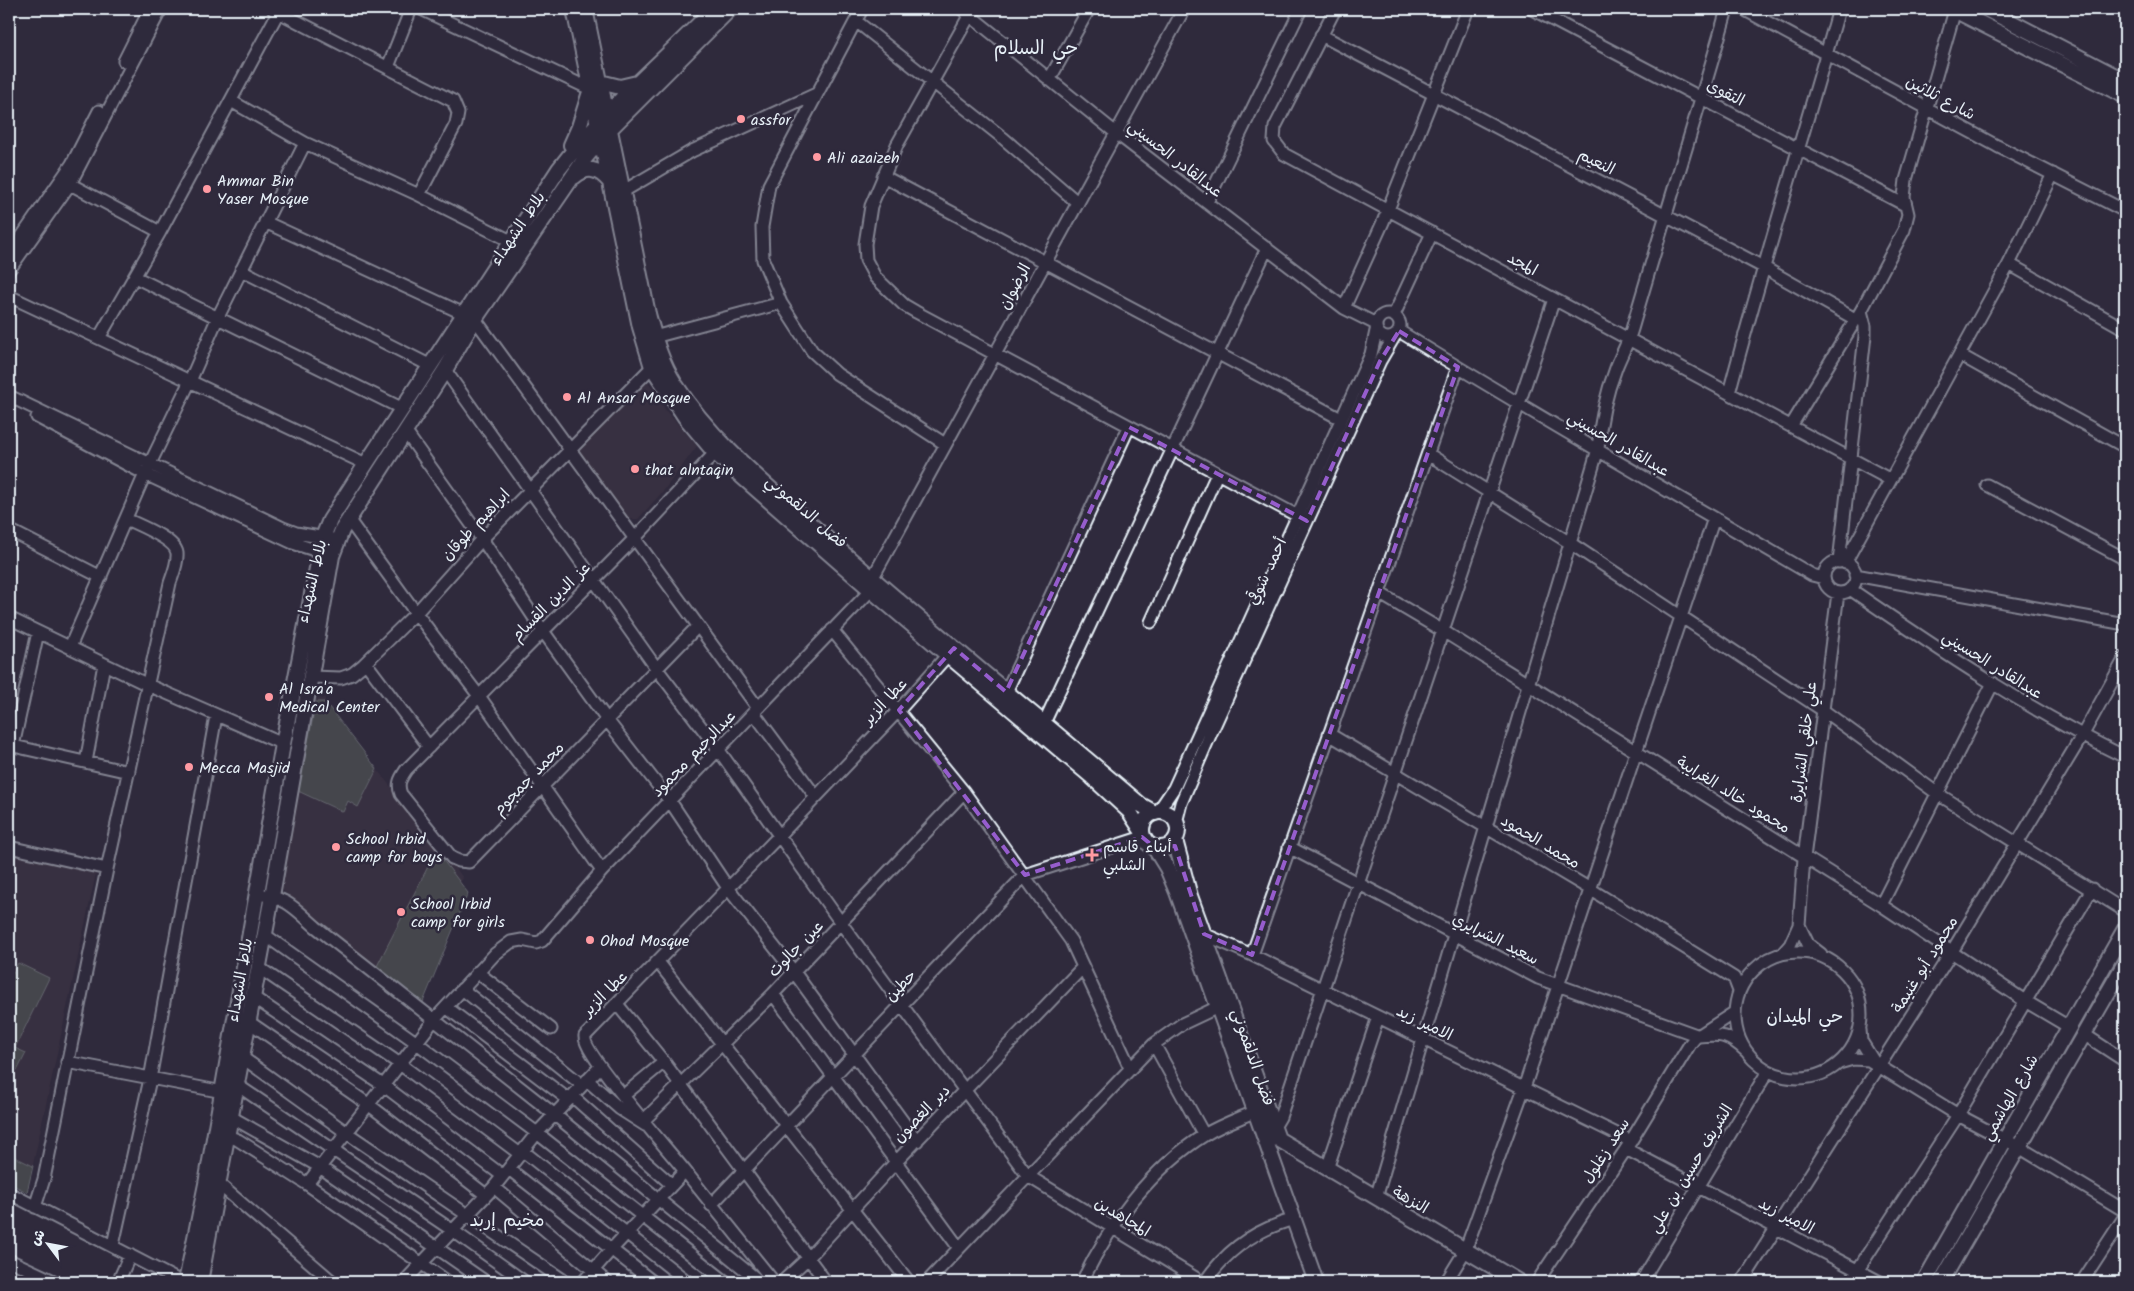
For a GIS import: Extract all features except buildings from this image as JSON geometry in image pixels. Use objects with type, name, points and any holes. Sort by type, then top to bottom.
[{"type":"main road","points":[[574,9],[593,88]]},
{"type":"main road","points":[[559,169],[580,127],[593,88],[585,9]]},
{"type":"main road","points":[[186,1282],[213,1184],[223,1092],[283,744],[325,554],[323,536],[330,520],[431,366],[470,317],[511,241],[559,169],[601,118],[644,86],[714,9]]},
{"type":"main road","name":"بلاط الشهداء","points":[[200,1282],[213,1184],[228,1136],[243,1058],[310,676],[325,554],[338,540],[348,519],[445,370],[470,317],[570,181],[644,86],[730,9]]},
{"type":"main road","points":[[1986,9],[2102,76],[2125,96]]},
{"type":"main road","points":[[1954,10],[2102,76],[2125,81]]},
{"type":"main road","points":[[593,88],[644,86]]},
{"type":"main road","points":[[616,160],[620,132],[644,86]]},
{"type":"main road","name":"فضل الدلقموني","points":[[593,88],[605,134],[616,160],[654,337],[659,354],[676,386],[717,438],[871,584]]},
{"type":"main road","name":"فضل الدلقموني","points":[[605,134],[609,181],[640,327],[652,367],[685,417],[715,453],[951,652],[1125,807],[1143,834]]},
{"type":"main road","points":[[570,181],[581,171],[589,169],[603,173],[609,181]]},
{"type":"main road","name":"فضل الدلقموني","points":[[951,652],[1006,692],[1141,805],[1156,813]]},
{"type":"main road","points":[[1156,813],[1170,816],[1176,823],[1178,829],[1174,840],[1165,847],[1149,845],[1143,834],[1144,822],[1156,813]]},
{"type":"main road","points":[[1174,840],[1204,934],[1273,1129],[1277,1137],[1286,1146]]},
{"type":"main road","name":"فضل الدلقموني","points":[[1154,847],[1170,874],[1316,1282]]},
{"type":"main road","name":"شارع الهاشمي","points":[[1924,1282],[2125,929]]},
{"type":"main road","name":"شارع الهاشمي","points":[[1941,1282],[2018,1147],[2085,1036],[2125,963]]},
{"type":"main road","points":[[1272,1161],[1274,1148],[1280,1145],[1286,1146]]},
{"type":"main road","name":"النزهة","points":[[1286,1146],[1519,1282]]},
{"type":"street","points":[[9,255],[72,164],[150,9]]},
{"type":"street","points":[[9,270],[70,184],[161,9]]},
{"type":"street","points":[[388,68],[410,9]]},
{"type":"street","points":[[421,9],[593,88]]},
{"type":"street","points":[[862,9],[768,185],[762,227],[763,260],[781,303],[812,351],[837,374],[945,444]]},
{"type":"street","points":[[1049,80],[1089,9]]},
{"type":"street","name":"الرضوان","points":[[871,584],[945,444],[1184,9]]},
{"type":"street","points":[[1207,202],[1301,9]]},
{"type":"street","name":"المجد","points":[[1335,9],[1275,127],[1273,136],[1275,144],[1284,154],[1889,480]]},
{"type":"street","points":[[1344,308],[1388,209],[1468,9]]},
{"type":"street","name":"التقوى","points":[[1532,9],[1905,204]]},
{"type":"street","points":[[1376,1198],[1598,449],[1602,418],[1616,368],[1629,339],[1727,9]]},
{"type":"street","name":"شارع ثلاثين","points":[[1743,9],[2125,211]]},
{"type":"street","points":[[1729,393],[1763,267],[1800,149],[1839,9]]},
{"type":"street","points":[[99,338],[135,277],[232,101],[277,10],[446,96],[457,107],[456,124],[419,195]]},
{"type":"street","points":[[1791,426],[1858,315],[1904,230],[1908,214],[1905,204],[1906,180],[1928,108],[1954,10]]},
{"type":"street","points":[[968,11],[896,145],[871,206],[865,244],[866,260],[875,277],[904,305],[1302,519]]},
{"type":"street","name":"عبدالقادر الحسيني","points":[[968,11],[1049,80],[1116,132],[1344,308],[1376,327]]},
{"type":"street","points":[[856,21],[932,81],[1078,203]]},
{"type":"street","name":"النعيم","points":[[1321,35],[1858,315]]},
{"type":"street","points":[[622,192],[692,151],[816,94]]},
{"type":"street","points":[[232,101],[305,143],[419,195],[511,241]]},
{"type":"street","points":[[70,646],[218,317],[305,143]]},
{"type":"street","points":[[1842,562],[1960,355],[2009,264],[2053,174]]},
{"type":"street","points":[[883,176],[1341,419]]},
{"type":"street","points":[[70,184],[160,232]]},
{"type":"street","points":[[265,222],[470,317],[698,626],[816,797]]},
{"type":"street","points":[[1394,315],[1432,233]]},
{"type":"street","points":[[1044,723],[1267,248]]},
{"type":"street","points":[[2009,264],[2125,329]]},
{"type":"street","points":[[241,270],[431,366]]},
{"type":"street","points":[[135,277],[403,409]]},
{"type":"street","points":[[9,296],[366,464]]},
{"type":"street","points":[[1273,1129],[1282,1111],[1554,299]]},
{"type":"street","points":[[654,337],[781,303]]},
{"type":"street","points":[[1383,315],[1394,315],[1399,320],[1396,334],[1386,338],[1376,327],[1383,315]]},
{"type":"street","points":[[1842,562],[1865,336],[1865,326],[1858,315]]},
{"type":"street","name":"أحمد شوقي","points":[[1176,823],[1183,798],[1302,519],[1341,419],[1373,349],[1376,327]]},
{"type":"street","name":"عبدالقادر الحسيني","points":[[1396,334],[1458,367],[1812,575],[1824,578]]},
{"type":"street","name":"أحمد شوقي","points":[[1156,813],[1174,788],[1302,519],[1380,362],[1396,334]]},
{"type":"street","points":[[1960,355],[2125,447]]},
{"type":"street","name":"ابراهيم طوقان","points":[[310,676],[341,678],[352,674],[366,663],[416,613],[482,539],[652,367]]},
{"type":"street","points":[[1252,955],[1458,367]]},
{"type":"street","points":[[445,370],[531,489],[656,669],[718,749],[778,837],[1028,1176]]},
{"type":"street","points":[[9,396],[293,542],[325,554]]},
{"type":"street","points":[[9,402],[148,469],[283,528],[296,533],[338,540]]},
{"type":"street","points":[[1006,692],[1130,427]]},
{"type":"street","points":[[405,431],[482,539],[543,632],[607,720],[670,801],[728,888],[794,972],[854,1057],[917,1141]]},
{"type":"street","name":"عز الدين القسام","points":[[406,770],[634,539],[715,453]]},
{"type":"street","points":[[1428,454],[1570,543],[1824,711],[1938,794],[2125,911]]},
{"type":"street","points":[[1152,622],[1217,474]]},
{"type":"street","points":[[1986,485],[2125,559]]},
{"type":"street","points":[[1446,1282],[1465,1251],[1524,1088],[1714,518]]},
{"type":"street","points":[[36,1207],[44,1179],[66,1062],[170,583],[177,560],[177,551],[165,539],[126,519]]},
{"type":"street","points":[[348,519],[479,696],[602,871]]},
{"type":"street","points":[[9,530],[101,577]]},
{"type":"street","points":[[1835,562],[1842,562],[1852,567],[1855,575],[1854,584],[1850,589],[1838,593],[1827,586],[1824,578],[1827,568],[1835,562]]},
{"type":"street","points":[[1855,575],[2125,624]]},
{"type":"street","name":"عبدالرحيم محمود","points":[[478,972],[494,954],[511,942],[522,940],[536,943],[542,941],[602,871],[832,630],[871,584]]},
{"type":"street","name":"عبدالقادر الحسيني","points":[[1850,589],[1993,683],[2082,736],[2125,757]]},
{"type":"street","name":"محمود خالد الغرايبة","points":[[1379,593],[1443,631],[1881,906],[2069,1028]]},
{"type":"street","name":"علي خلقي الشرايرة","points":[[1782,954],[1790,945],[1799,924],[1804,858],[1838,593]]},
{"type":"street","points":[[9,618],[148,685],[283,744]]},
{"type":"street","name":"محمد جمجوم","points":[[406,770],[398,787],[401,794],[452,858],[469,862],[698,626]]},
{"type":"street","points":[[832,630],[964,792],[1025,875],[1070,941],[1130,1068]]},
{"type":"street","points":[[38,632],[11,746],[129,772]]},
{"type":"street","name":"عطا الزير","points":[[600,1067],[584,1038],[899,710],[951,652]]},
{"type":"street","name":"محمود أبو غنيمة","points":[[1742,1282],[1877,1065],[1951,953],[2082,736],[2125,658]]},
{"type":"street","points":[[366,663],[430,747]]},
{"type":"street","points":[[86,762],[104,664]]},
{"type":"street","points":[[1881,906],[1993,683]]},
{"type":"street","points":[[112,1245],[150,1079],[216,716]]},
{"type":"street","name":"محمد الحمود","points":[[1329,734],[1590,889],[1734,978]]},
{"type":"street","name":"عين جالوت","points":[[647,1123],[680,1086],[773,994],[841,923],[964,792]]},
{"type":"street","name":"حطين","points":[[711,1205],[903,1006],[1025,875],[1143,834]]},
{"type":"street","points":[[9,847],[108,869]]},
{"type":"street","name":"سعيد الشرايري","points":[[1289,847],[1527,973],[1699,1036]]},
{"type":"street","points":[[1850,1282],[1958,1115],[2092,889]]},
{"type":"street","points":[[257,894],[272,896],[288,903],[555,1115],[760,1282]]},
{"type":"street","points":[[1799,924],[1808,944],[1842,970],[1855,986],[1861,1006],[1861,1041],[1877,1065]]},
{"type":"street","points":[[265,934],[417,1043],[537,1133],[726,1282]]},
{"type":"street","name":"الامير زيد","points":[[1204,934],[1252,955],[1524,1088],[1629,1145],[1698,1186],[1880,1282]]},
{"type":"street","points":[[1739,991],[1734,978],[1742,978],[1750,974],[1765,961],[1782,954],[1812,953],[1826,958]]},
{"type":"street","points":[[658,962],[909,1282]]},
{"type":"street","name":"دير الغصون","points":[[782,1282],[808,1258],[895,1163],[1083,967]]},
{"type":"street","points":[[258,968],[400,1064],[521,1152],[688,1282]]},
{"type":"street","points":[[307,1184],[434,1020],[478,972],[551,1029]]},
{"type":"street","points":[[1746,1052],[1737,1032],[1735,1012],[1739,991],[1750,974]]},
{"type":"street","points":[[462,989],[620,1109],[647,1123]]},
{"type":"street","points":[[773,994],[835,1077],[895,1163],[960,1248]]},
{"type":"street","points":[[253,997],[383,1085],[506,1173],[652,1282]]},
{"type":"street","points":[[617,1004],[664,1062],[826,1282]]},
{"type":"street","points":[[446,1007],[570,1098],[672,1185]]},
{"type":"street","points":[[927,1282],[1154,1044],[1182,1024],[1218,1007]]},
{"type":"street","name":"سعد زغلول","points":[[1537,1282],[1629,1145],[1690,1044],[1735,1012]]},
{"type":"street","points":[[1327,1169],[1378,1017]]},
{"type":"street","points":[[249,1022],[490,1191],[607,1282]]},
{"type":"street","points":[[1699,1036],[1716,1034],[1728,1037],[1756,1063],[1768,1071],[1786,1077],[1805,1078],[1823,1073],[1839,1063],[1853,1047],[1860,1027]]},
{"type":"street","points":[[2085,1036],[2125,1061]]},
{"type":"street","points":[[1154,1044],[1204,1135]]},
{"type":"street","points":[[243,1058],[347,1133],[469,1214],[566,1282]]},
{"type":"street","points":[[1839,1063],[1861,1058],[1877,1065],[1958,1115],[2005,1139],[2125,1211]]},
{"type":"street","points":[[66,1062],[223,1092]]},
{"type":"street","points":[[624,1095],[664,1062]]},
{"type":"street","points":[[407,1281],[421,1263],[506,1173],[537,1133],[600,1067],[774,1282]]},
{"type":"street","name":"الشريف حسين بن علي","points":[[1641,1282],[1768,1071]]},
{"type":"street","points":[[237,1085],[452,1230],[525,1282]]},
{"type":"street","points":[[1082,1282],[1112,1229],[1132,1202],[1154,1178],[1204,1135],[1254,1112]]},
{"type":"street","points":[[231,1117],[320,1167],[437,1246],[486,1282]]},
{"type":"street","points":[[228,1136],[238,1140],[307,1184],[448,1282]]},
{"type":"street","points":[[583,1282],[685,1171]]},
{"type":"street","name":"المجاهدين","points":[[1028,1176],[1112,1229],[1203,1282]]},
{"type":"street","points":[[213,1184],[333,1282]]},
{"type":"street","points":[[9,1193],[181,1282]]},
{"type":"street","points":[[2082,1282],[2125,1216]]},
{"type":"street","points":[[1203,1282],[1221,1261],[1243,1242],[1268,1228],[1295,1219]]},
{"type":"street","points":[[118,1282],[130,1255]]},
{"type":"street","points":[[9,1260],[56,1282]]},
{"type":"highlighted area","points":[[1399,331],[1458,367],[1252,955],[1204,934],[1175,846],[1154,847],[1142,837],[1025,875],[899,710],[954,648],[1006,692],[1129,427],[1307,521],[1380,361]]},
{"type":"shaded area","name":"that alntaqin","points":[[647,380],[666,411],[697,446],[664,490],[638,519],[624,519],[577,448]]},
{"type":"shaded area","points":[[320,696],[325,698],[325,702],[334,712],[333,714],[441,850],[440,854],[446,863],[452,863],[463,878],[460,883],[468,893],[421,1006],[279,887],[314,706],[316,699]]},
{"type":"shaded area","points":[[9,849],[94,870],[96,873],[27,1192],[9,1183]]},
{"type":"green space","points":[[316,702],[325,702],[377,769],[358,807],[348,801],[343,812],[298,791]]},
{"type":"green space","points":[[436,851],[468,893],[421,1007],[376,968]]},
{"type":"green space","points":[[18,963],[49,978],[15,1048],[26,1053],[17,1071],[9,1066],[9,980]]},
{"type":"green space","points":[[9,1154],[33,1166],[27,1192],[9,1183]]},
{"type":"place","name":"assfor","points":[[741,119]]},
{"type":"place","name":"Ali azaizeh","points":[[817,157]]},
{"type":"place","name":"Ammar Bin Yaser Mosque","points":[[207,189]]},
{"type":"place","name":"Al Ansar Mosque","points":[[567,397]]},
{"type":"place","name":"that alntaqin","points":[[635,469]]},
{"type":"place","name":"Al Isra'a Medical Center","points":[[269,697]]},
{"type":"place","name":"Mecca Masjid","points":[[189,767]]},
{"type":"place","name":"School Irbid camp for boys","points":[[336,847]]},
{"type":"place","name":"أبناء قاسم الشلبي","points":[[1092,855]]},
{"type":"place","name":"School Irbid camp for girls","points":[[401,912]]},
{"type":"place","name":"Ohod Mosque","points":[[590,940]]},
{"type":"district","name":"حي السلام","points":[[1036,47]]},
{"type":"district","name":"حي الميدان","points":[[1805,1016]]},
{"type":"district","name":"مخيم إربد","points":[[507,1220]]}]
